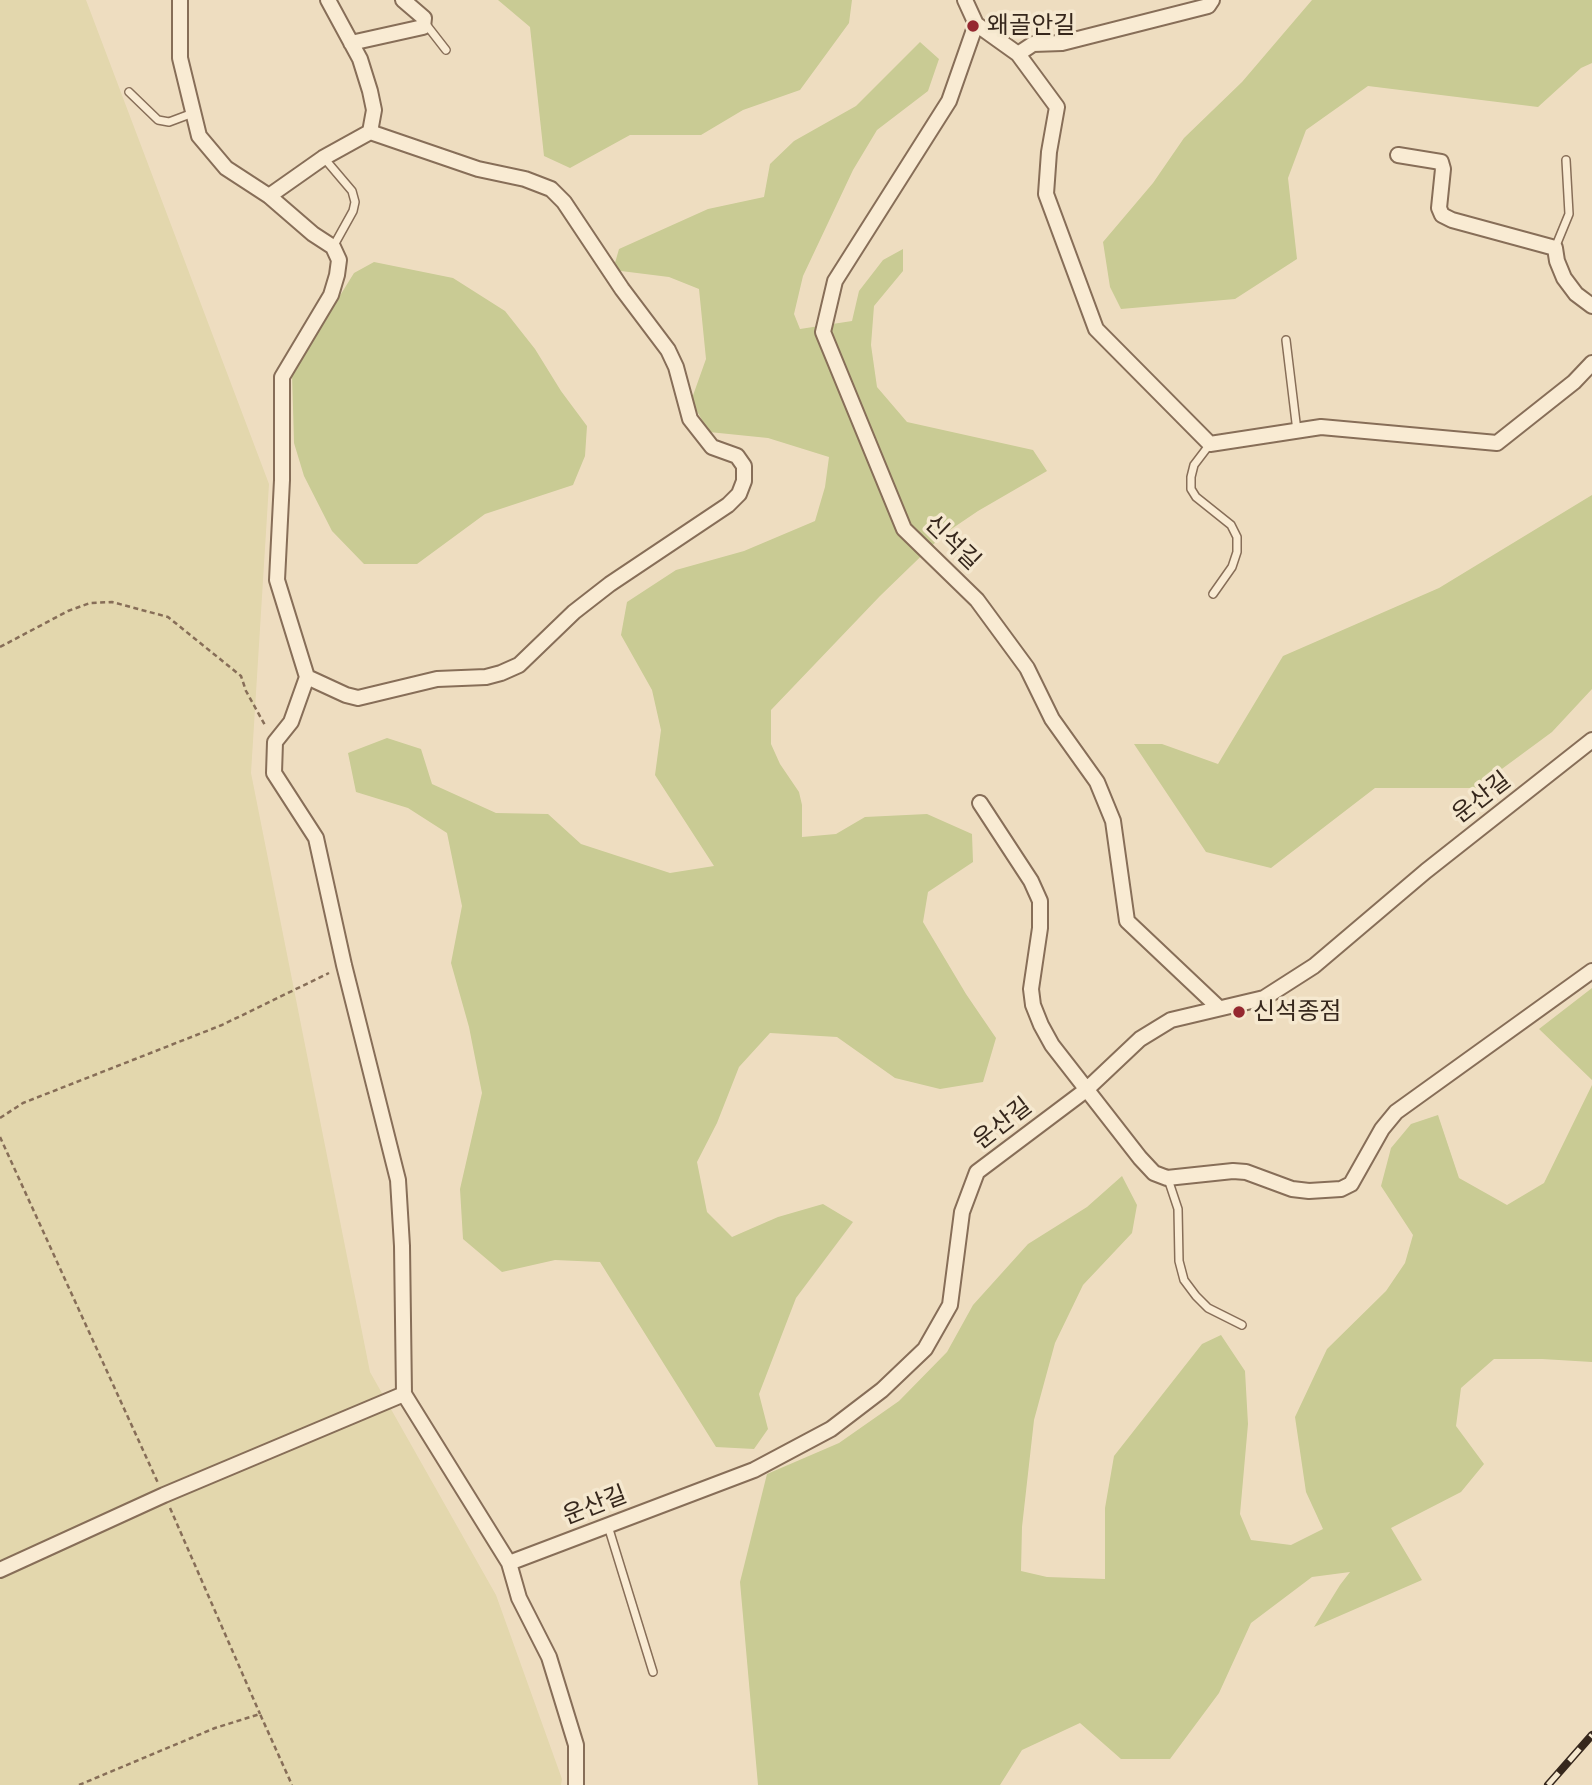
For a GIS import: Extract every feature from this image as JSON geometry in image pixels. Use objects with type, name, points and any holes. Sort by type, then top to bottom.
[{"type":"street","points":[[180,0],[180,58],[199,136],[226,167],[269,196],[313,234],[333,247],[339,260],[331,295],[282,377],[282,480],[277,580],[307,677],[291,722],[275,742],[274,773],[316,838],[344,965],[398,1180],[402,1246],[404,1394],[509,1563],[519,1598],[549,1657],[576,1745],[576,1785]]},
{"type":"street","points":[[328,0],[360,59],[374,110],[370,132]]},
{"type":"street","points":[[351,43],[423,27],[425,23],[420,12],[403,0]]},
{"type":"street","points":[[965,0],[976,24],[1018,54],[1057,107],[1049,152],[1046,194],[1096,329],[1210,444],[1321,427],[1497,443],[1574,382],[1592,363]]},
{"type":"street","points":[[1018,54],[1033,44],[1062,43],[1208,6],[1212,0]]},
{"type":"street","name":"신석길","points":[[976,24],[949,102],[835,281],[823,332],[904,529],[977,600],[1027,668],[1052,719],[1097,782],[1114,821],[1128,921],[1219,1008]]},
{"type":"street","points":[[269,196],[323,158],[370,132],[478,169],[526,179],[551,189],[564,202],[622,289],[668,350],[694,426],[712,447],[737,456],[744,466],[744,481],[739,494],[728,505],[610,584],[574,612],[519,665],[486,677],[437,679],[358,698],[307,677]]},
{"type":"street","points":[[1398,155],[1441,162],[1442,215],[1555,248],[1556,261],[1564,278],[1576,294],[1592,306]]},
{"type":"street","name":"운산길","points":[[509,1563],[754,1470],[831,1429],[882,1390],[925,1349],[950,1305],[962,1212],[977,1172],[1086,1090],[1140,1039],[1171,1020],[1264,998],[1314,966],[1426,871],[1592,740]]},
{"type":"street","points":[[980,803],[1031,881],[1040,901],[1040,928],[1031,989],[1033,1005],[1052,1045],[1140,1158],[1154,1172],[1167,1178],[1233,1171],[1246,1172],[1292,1189],[1309,1191],[1324,1192],[1352,1184],[1382,1129],[1396,1112],[1592,971]]},
{"type":"street","points":[[0,1570],[164,1495],[404,1394]]},
{"type":"lane","points":[[425,23],[446,50]]},
{"type":"lane","points":[[129,92],[158,120],[169,122],[193,113]]},
{"type":"lane","points":[[323,158],[352,191],[355,202],[353,211],[333,247]]},
{"type":"lane","points":[[1555,248],[1569,214],[1566,160]]},
{"type":"lane","points":[[1286,340],[1297,430]]},
{"type":"lane","points":[[1210,444],[1194,465],[1191,489],[1196,498],[1231,525],[1237,537],[1237,552],[1232,567],[1213,594]]},
{"type":"lane","points":[[1167,1178],[1178,1209],[1179,1261],[1184,1280],[1208,1308],[1242,1325]]},
{"type":"lane","points":[[608,1525],[653,1672]]},
{"type":"path","points":[[0,648],[68,611],[90,603],[112,601],[168,617],[241,676],[246,691],[275,742]]},
{"type":"path","points":[[0,1118],[23,1103],[222,1025],[344,965]]},
{"type":"path","points":[[0,1138],[164,1495],[292,1785]]},
{"type":"path","points":[[79,1785],[215,1728],[260,1713]]},
{"type":"shaded area","points":[[0,0],[86,0],[269,484],[251,773],[370,1372],[496,1595],[562,1779],[561,1785],[0,1785]]},
{"type":"green space","points":[[498,0],[852,0],[849,23],[800,90],[743,110],[701,135],[630,135],[570,168],[544,156],[530,27]]},
{"type":"green space","points":[[1312,0],[1592,0],[1592,63],[1581,68],[1538,107],[1368,86],[1306,130],[1288,178],[1297,259],[1235,299],[1121,309],[1110,287],[1103,242],[1153,183],[1184,138],[1242,82]]},
{"type":"green space","points":[[920,42],[939,59],[928,91],[877,130],[853,170],[803,276],[794,314],[800,329],[852,321],[859,291],[883,260],[903,249],[903,271],[874,306],[871,345],[877,387],[907,422],[1033,450],[1047,471],[944,534],[880,596],[771,710],[771,744],[780,764],[799,792],[802,805],[802,837],[836,834],[865,817],[927,814],[972,834],[973,862],[928,892],[923,922],[996,1038],[983,1082],[940,1089],[895,1078],[837,1037],[770,1033],[739,1067],[717,1123],[697,1162],[707,1212],[732,1237],[778,1217],[823,1204],[853,1222],[796,1298],[759,1394],[768,1429],[754,1449],[716,1447],[600,1262],[555,1260],[502,1272],[463,1239],[460,1189],[482,1093],[469,1027],[451,963],[462,906],[447,833],[408,808],[356,792],[348,753],[387,738],[421,749],[432,784],[496,813],[548,814],[581,844],[670,873],[714,866],[655,775],[661,730],[652,690],[621,635],[627,602],[676,570],[744,551],[815,521],[825,487],[829,457],[768,438],[709,432],[691,401],[706,359],[699,289],[669,277],[613,270],[619,249],[708,209],[764,197],[770,164],[794,141],[856,106]]},
{"type":"green space","points":[[374,262],[453,278],[505,311],[535,349],[587,426],[585,456],[573,485],[485,514],[417,564],[364,564],[332,531],[304,476],[294,443],[292,373],[354,273]]},
{"type":"green space","points":[[1592,495],[1592,689],[1552,732],[1476,788],[1375,788],[1271,868],[1206,852],[1134,744],[1162,744],[1218,764],[1283,656],[1439,588]]},
{"type":"green space","points":[[1592,988],[1592,1080],[1539,1029]]},
{"type":"green space","points":[[1592,1085],[1592,1362],[1494,1359],[1461,1388],[1456,1426],[1484,1464],[1461,1492],[1391,1528],[1422,1580],[1314,1627],[1350,1572],[1312,1577],[1251,1623],[1219,1693],[1170,1759],[1121,1759],[1080,1723],[1022,1750],[1000,1785],[758,1785],[740,1582],[767,1474],[839,1443],[899,1401],[947,1352],[973,1305],[1028,1244],[1087,1207],[1122,1176],[1137,1205],[1132,1233],[1083,1285],[1055,1343],[1034,1420],[1022,1527],[1021,1571],[1047,1577],[1105,1579],[1105,1508],[1114,1456],[1202,1344],[1221,1335],[1245,1371],[1248,1424],[1240,1514],[1251,1540],[1291,1545],[1323,1529],[1306,1492],[1295,1417],[1327,1349],[1386,1291],[1405,1263],[1413,1235],[1381,1186],[1391,1148],[1411,1124],[1438,1115],[1459,1178],[1507,1205],[1544,1183]]},
{"type":"railway","points":[[1548,1785],[1592,1735]]},
{"type":"place","name":"왜골안길","points":[[973,26]]},
{"type":"place","name":"신석종점","points":[[1239,1012]]}]
